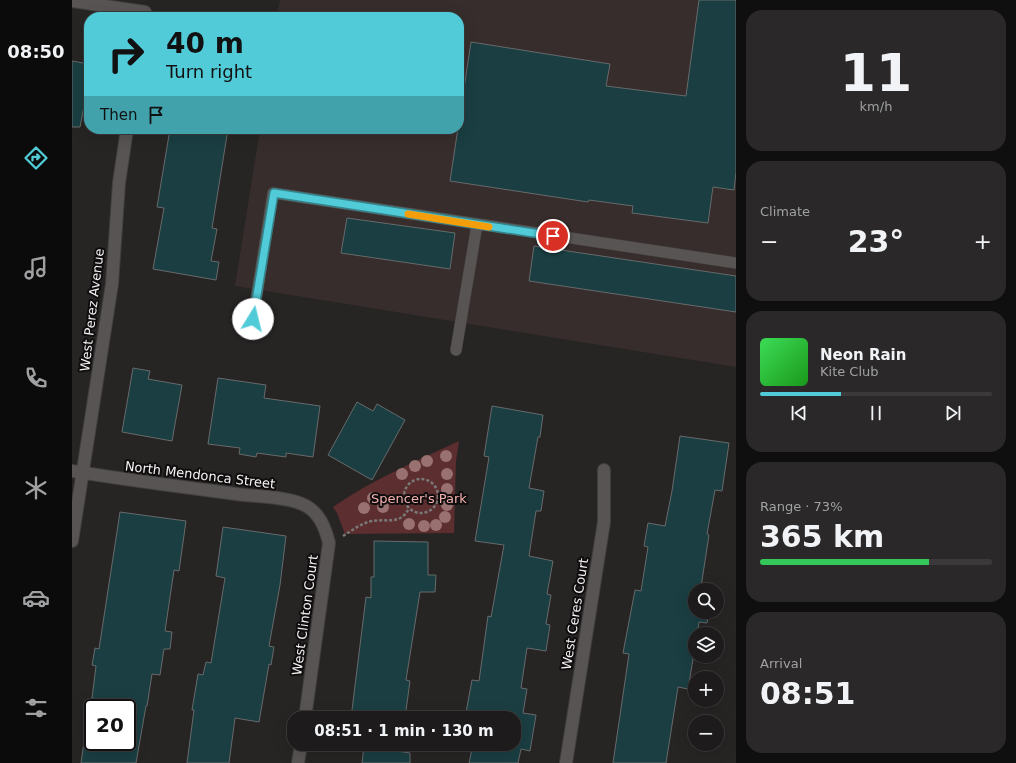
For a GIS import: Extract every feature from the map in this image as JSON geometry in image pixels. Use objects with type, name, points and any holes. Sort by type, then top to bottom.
[{"type":"street","points":[[145,12],[147,0]]},
{"type":"street","points":[[72,1],[129,12]]},
{"type":"street","name":"West Perez Avenue","points":[[72,541],[77,472],[112,284],[119,183],[126,134]]},
{"type":"street","name":"West Ceres Court","points":[[566,763],[604,522],[604,470]]},
{"type":"street","name":"North Mendonca Street","points":[[77,472],[246,496],[291,500],[303,504],[320,518]]},
{"type":"street","name":"West Clinton Court","points":[[306,711],[329,543],[320,518]]},
{"type":"street","points":[[298,763],[300,751]]},
{"type":"lane","points":[[253,319],[274,193],[477,225],[736,263]]},
{"type":"lane","points":[[456,350],[477,225]]},
{"type":"path","points":[[426,480],[431,483],[438,492],[436,503],[433,508],[424,513],[419,513],[409,508],[404,498],[407,488],[411,483],[426,480]]},
{"type":"path","points":[[329,543],[365,523],[373,521],[397,520],[406,514],[409,508]]},
{"type":"shaded area","points":[[280,0],[736,0],[736,367],[235,286],[259,134],[464,134],[464,12],[278,12]]},
{"type":"green space","name":"Spencer's Park","points":[[459,441],[456,461],[454,533],[345,534],[337,513],[333,507],[363,488]]},
{"type":"building","points":[[699,0],[736,0],[736,172],[734,190],[713,187],[708,223],[632,213],[633,206],[589,200],[588,202],[450,181],[457,134],[464,134],[464,88],[471,42],[610,64],[606,86],[686,96]]},
{"type":"building","points":[[72,61],[84,63],[84,107],[80,127],[72,127]]},
{"type":"building","points":[[169,134],[227,134],[212,228],[217,229],[211,261],[219,262],[216,280],[153,269],[164,208],[157,207]]},
{"type":"building","points":[[347,218],[455,233],[450,269],[341,253]]},
{"type":"building","points":[[534,246],[736,276],[736,312],[529,281]]},
{"type":"building","points":[[133,368],[150,371],[148,379],[182,385],[172,441],[122,432]]},
{"type":"building","points":[[218,378],[266,385],[264,398],[320,406],[313,457],[286,453],[286,457],[257,453],[256,457],[239,454],[240,448],[208,444]]},
{"type":"building","points":[[357,402],[373,411],[377,404],[405,420],[372,480],[328,455]]},
{"type":"building","points":[[492,406],[543,415],[529,488],[544,491],[541,511],[536,511],[529,556],[553,561],[547,594],[551,595],[546,624],[550,625],[546,651],[527,648],[521,688],[527,689],[523,713],[536,715],[530,751],[521,749],[521,711],[466,711],[472,680],[479,681],[488,616],[491,617],[504,545],[475,541],[489,457],[484,456]]},
{"type":"building","points":[[680,436],[729,443],[722,491],[715,490],[707,534],[709,535],[702,583],[688,583],[688,619],[708,619],[707,623],[699,622],[698,627],[688,627],[688,663],[692,663],[691,671],[688,671],[688,689],[678,687],[666,763],[613,763],[629,654],[623,653],[635,590],[641,591],[648,547],[644,546],[648,523],[665,526]]},
{"type":"building","points":[[120,512],[186,521],[179,571],[174,570],[165,631],[172,632],[170,649],[164,649],[160,675],[152,674],[136,763],[81,763],[84,742],[84,751],[136,751],[136,699],[92,698],[96,666],[92,665],[95,648],[99,649]]},
{"type":"building","points":[[223,527],[286,536],[280,585],[269,646],[274,647],[271,665],[269,664],[259,722],[235,718],[229,763],[187,763],[194,710],[192,710],[198,674],[203,675],[206,662],[211,663],[225,578],[216,576]]},
{"type":"building","points":[[374,541],[428,542],[428,575],[436,575],[435,592],[420,592],[406,680],[410,681],[406,711],[352,711],[366,597],[371,598],[371,577],[374,577]]},
{"type":"building","points":[[363,751],[397,751],[410,753],[410,763],[362,763]]},
{"type":"building","points":[[472,751],[521,751],[518,763],[469,763]]},
{"type":"slow traffic","points":[[408,214],[489,227]]},
{"type":"route","points":[[253,319],[274,193],[553,236]]}]
